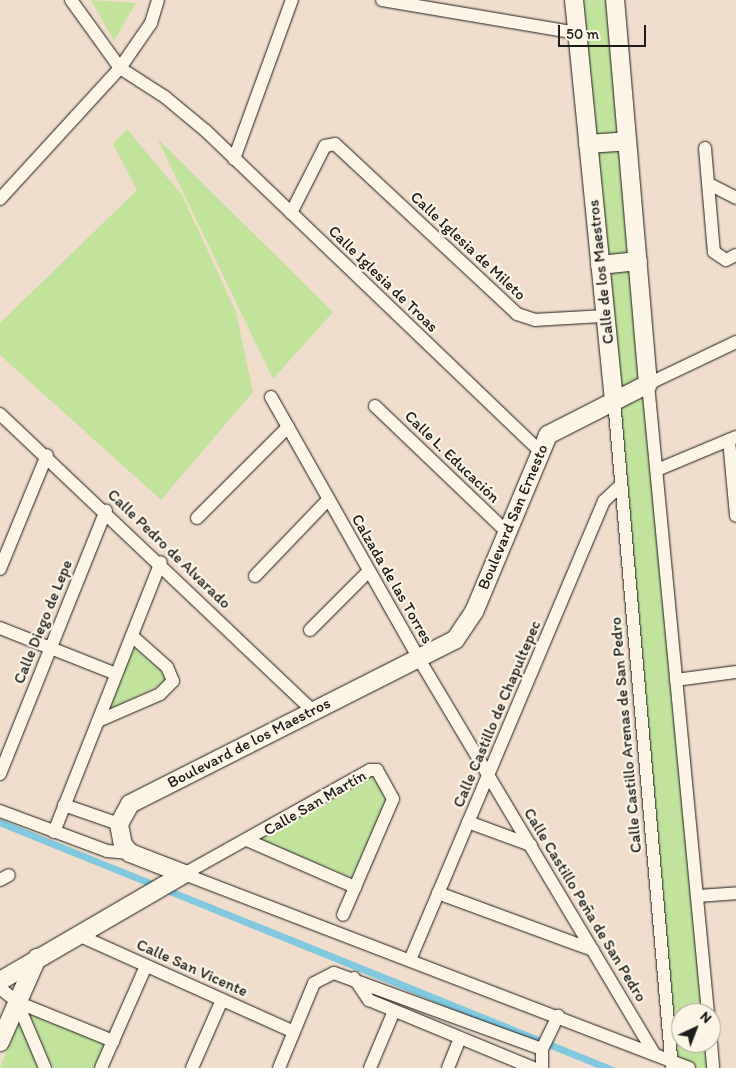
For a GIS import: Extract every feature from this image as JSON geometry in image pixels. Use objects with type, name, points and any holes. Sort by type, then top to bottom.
[{"type":"main road","name":"Calle de los Maestros","points":[[574,0],[614,400]]},
{"type":"main road","points":[[615,0],[648,384]]},
{"type":"main road","points":[[588,144],[627,141]]},
{"type":"main road","points":[[600,265],[638,261]]},
{"type":"main road","name":"Boulevard San Ernesto","points":[[419,659],[443,649],[465,630],[538,449],[559,426],[648,384]]},
{"type":"main road","name":"Boulevard de los Maestros","points":[[119,824],[130,804],[419,659]]},
{"type":"main road","points":[[119,824],[123,845],[130,854],[178,878]]},
{"type":"main road","points":[[0,981],[76,934],[178,878]]},
{"type":"main road","points":[[0,1042],[37,958]]},
{"type":"street","name":"Calle Iglesia de Troas","points":[[71,0],[106,55],[120,68],[165,97],[206,132],[538,449]]},
{"type":"street","points":[[0,199],[120,68],[151,23],[158,0]]},
{"type":"street","points":[[234,159],[292,0]]},
{"type":"street","points":[[382,0],[577,33]]},
{"type":"street","name":"Calle Iglesia de Mileto","points":[[291,213],[329,142],[517,314],[535,320],[605,316]]},
{"type":"street","points":[[704,148],[709,184],[714,252],[718,258],[736,255]]},
{"type":"street","points":[[709,184],[736,198]]},
{"type":"street","name":"Boulevard San Ernesto","points":[[648,384],[736,342]]},
{"type":"street","points":[[648,384],[707,1003]]},
{"type":"street","name":"Calzada de las Torres","points":[[271,397],[419,659],[489,774]]},
{"type":"street","name":"Calle Castillo Arenas de San Pedro","points":[[614,400],[620,486],[672,1064]]},
{"type":"street","name":"Calle L. Educación","points":[[375,406],[506,531]]},
{"type":"street","name":"Calle Pedro de Alvarado","points":[[0,414],[161,562],[313,711]]},
{"type":"street","points":[[197,518],[288,427]]},
{"type":"street","points":[[656,470],[732,438],[736,516]]},
{"type":"street","points":[[0,569],[46,455]]},
{"type":"street","name":"Calle Castillo de Chapultepec","points":[[410,960],[604,501],[620,486]]},
{"type":"street","points":[[255,576],[328,500]]},
{"type":"street","name":"Calle Diego de Lepe","points":[[0,774],[106,510]]},
{"type":"street","points":[[54,832],[161,562]]},
{"type":"street","points":[[310,630],[369,571]]},
{"type":"street","points":[[0,628],[116,674]]},
{"type":"street","points":[[98,721],[160,694],[173,681],[167,667],[132,636]]},
{"type":"street","points":[[676,680],[736,672]]},
{"type":"street","name":"Calle San Martín","points":[[370,770],[378,770],[393,799],[355,887],[249,841],[370,770]]},
{"type":"street","name":"Calle Castillo Peña de San Pedro","points":[[489,774],[654,1052]]},
{"type":"street","points":[[64,805],[119,824]]},
{"type":"street","points":[[0,811],[107,851],[130,854]]},
{"type":"street","points":[[468,822],[531,845]]},
{"type":"street","points":[[178,878],[249,841]]},
{"type":"street","points":[[178,878],[410,960],[654,1052],[672,1064],[689,1068]]},
{"type":"street","points":[[343,915],[355,887]]},
{"type":"street","points":[[697,896],[736,892]]},
{"type":"street","points":[[438,893],[593,950]]},
{"type":"street","name":"Calle San Vicente","points":[[76,934],[294,1032]]},
{"type":"street","points":[[100,1068],[146,966]]},
{"type":"street","points":[[279,1068],[314,983],[334,973],[546,1042]]},
{"type":"street","points":[[354,978],[369,1000],[533,1068],[558,1016]]},
{"type":"street","points":[[0,988],[17,1002],[113,1042]]},
{"type":"street","points":[[192,1068],[222,1000]]},
{"type":"street","points":[[17,1002],[45,1068]]},
{"type":"street","points":[[370,1068],[394,1011]]},
{"type":"street","points":[[448,1068],[460,1038]]},
{"type":"street","points":[[711,1053],[713,1068]]},
{"type":"green space","points":[[91,0],[136,3],[114,41]]},
{"type":"green space","points":[[578,0],[611,0],[705,1003],[671,1003],[671,1027]]},
{"type":"green space","points":[[127,129],[182,195],[236,312],[253,392],[161,500],[0,355],[0,323],[137,190],[113,144]]},
{"type":"green space","points":[[157,138],[333,312],[273,379]]},
{"type":"green space","points":[[134,647],[166,675],[165,683],[108,710]]},
{"type":"green space","points":[[375,774],[389,800],[354,878],[258,839]]},
{"type":"green space","points":[[26,1009],[108,1043],[96,1068],[53,1068]]},
{"type":"green space","points":[[19,1018],[40,1068],[0,1068]]},
{"type":"green space","points":[[673,1053],[709,1053],[711,1068],[695,1068],[674,1060]]},
{"type":"water","points":[[0,819],[616,1068],[598,1068],[0,827]]}]
